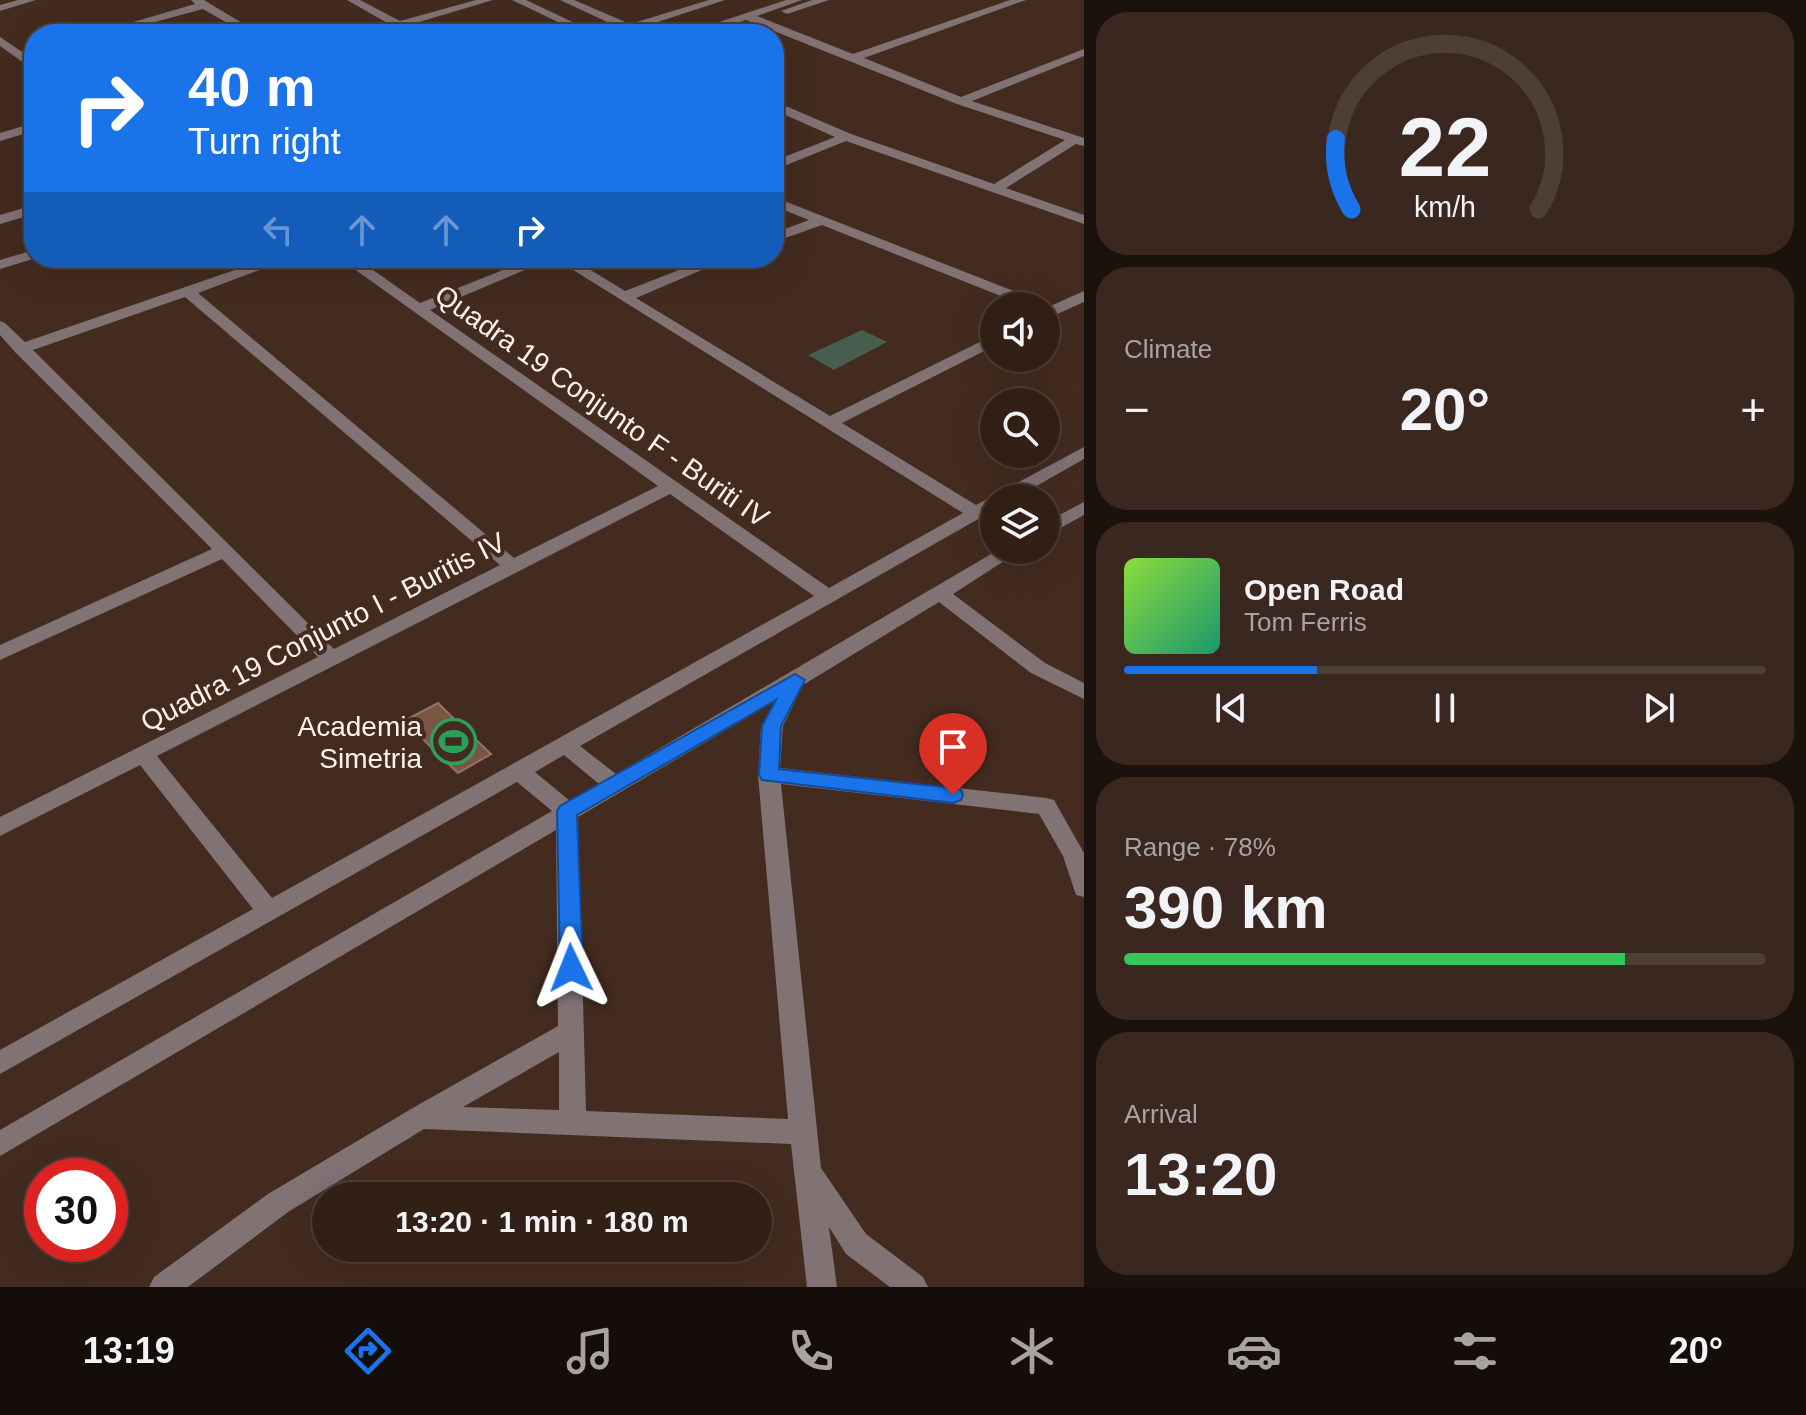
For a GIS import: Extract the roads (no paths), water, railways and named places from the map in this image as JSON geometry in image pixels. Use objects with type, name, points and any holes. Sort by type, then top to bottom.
[{"type":"street","points":[[0,8],[31,0]]},
{"type":"street","points":[[352,0],[397,24]]},
{"type":"street","points":[[403,24],[488,0]]},
{"type":"street","points":[[517,0],[570,24]]},
{"type":"street","points":[[565,0],[620,24]]},
{"type":"street","points":[[657,19],[657,13],[661,10],[693,0]]},
{"type":"street","points":[[641,24],[720,0]]},
{"type":"street","points":[[721,24],[797,0]]},
{"type":"street","points":[[763,11],[789,11],[824,0]]},
{"type":"street","points":[[853,58],[1021,0]]},
{"type":"street","points":[[130,24],[200,2],[237,24]]},
{"type":"street","points":[[747,16],[767,24]]},
{"type":"street","points":[[784,31],[961,101],[1079,140]]},
{"type":"street","points":[[0,40],[24,59]]},
{"type":"street","points":[[961,101],[1084,52]]},
{"type":"street","points":[[20,56],[24,55]]},
{"type":"street","points":[[784,109],[846,137],[1084,220]]},
{"type":"street","points":[[0,137],[24,130]]},
{"type":"street","points":[[784,162],[846,137]]},
{"type":"street","points":[[994,190],[1079,140]]},
{"type":"street","points":[[0,210],[24,202]]},
{"type":"street","points":[[784,205],[1001,292]]},
{"type":"street","points":[[0,220],[24,212]]},
{"type":"street","points":[[784,234],[822,220]]},
{"type":"street","points":[[0,252],[24,244]]},
{"type":"street","points":[[0,265],[24,257]]},
{"type":"street","points":[[21,349],[256,268]]},
{"type":"street","name":"Quadra 19 Conjunto F - Buriti IV","points":[[360,268],[829,597]]},
{"type":"street","points":[[419,309],[521,268]]},
{"type":"street","points":[[577,268],[829,423],[980,505]]},
{"type":"street","points":[[624,297],[698,268]]},
{"type":"street","points":[[188,292],[513,567]]},
{"type":"street","points":[[1060,305],[1084,296]]},
{"type":"street","points":[[0,326],[332,659]]},
{"type":"street","points":[[829,423],[980,347]]},
{"type":"street","points":[[1027,484],[1084,452]]},
{"type":"street","name":"Quadra 19 Conjunto I - Buritis IV","points":[[0,827],[671,486]]},
{"type":"street","points":[[1060,522],[1084,507]]},
{"type":"street","points":[[0,1063],[980,511]]},
{"type":"street","points":[[0,653],[224,551]]},
{"type":"street","points":[[0,1144],[989,564]]},
{"type":"street","points":[[940,593],[1038,668],[1084,692]]},
{"type":"street","points":[[795,680],[772,726],[769,775],[803,1132],[822,1287]]},
{"type":"street","points":[[565,745],[615,785]]},
{"type":"street","points":[[144,755],[269,911]]},
{"type":"street","points":[[519,771],[567,811],[573,1121]]},
{"type":"street","points":[[769,775],[1046,806],[1079,856],[1084,888]]},
{"type":"street","points":[[164,1287],[278,1203],[420,1117],[573,1031]]},
{"type":"street","points":[[420,1117],[803,1132]]},
{"type":"street","points":[[810,1174],[856,1244],[913,1287]]},
{"type":"place","name":"Academia Simetria","points":[[453,742]]}]
